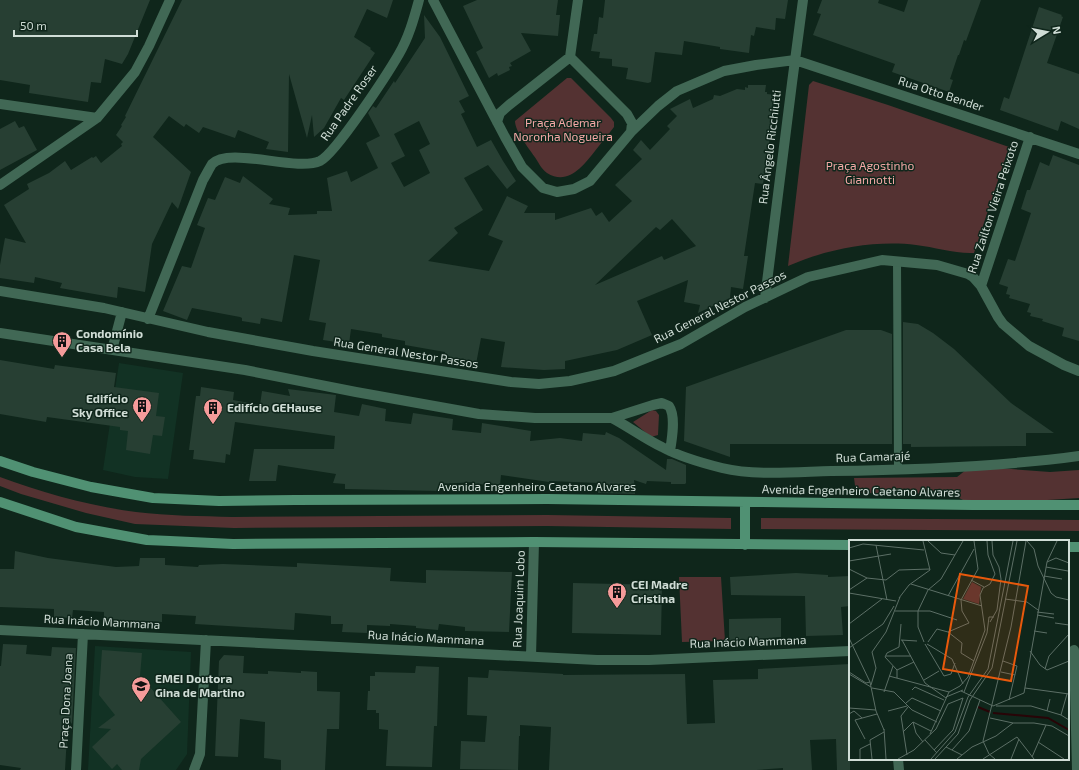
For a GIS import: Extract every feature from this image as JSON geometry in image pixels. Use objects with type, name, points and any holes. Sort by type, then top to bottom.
[{"type":"street","points":[[0,185],[97,118],[135,72],[152,40],[170,0]]},
{"type":"street","name":"Rua Padre Roser","points":[[148,319],[203,180],[212,165],[217,161],[233,158],[301,163],[318,162],[324,158],[332,151],[364,108],[399,54],[411,28],[419,0]]},
{"type":"street","points":[[433,0],[522,167],[543,188],[557,192],[574,189],[590,181],[631,132],[658,106],[678,91],[724,71],[796,60]]},
{"type":"street","points":[[497,122],[500,113],[570,56],[578,0]]},
{"type":"street","name":"Rua Ângelo Ricchiutti","points":[[765,298],[803,0]]},
{"type":"street","points":[[570,56],[627,114],[632,123],[631,132]]},
{"type":"street","name":"Rua Otto Bender","points":[[796,60],[1079,154]]},
{"type":"street","points":[[0,104],[97,118]]},
{"type":"street","name":"Rua Zailton Vieira Peixoto","points":[[981,286],[1030,137]]},
{"type":"street","name":"Rua General Nestor Passos","points":[[0,291],[122,312],[148,319],[313,351],[511,382],[539,384],[570,381],[614,371],[681,344],[745,307],[808,277],[882,260],[898,261],[937,265],[968,274],[973,277],[981,286],[998,317],[1004,324],[1029,346],[1064,365],[1079,371]]},
{"type":"street","points":[[112,350],[122,312]]},
{"type":"street","points":[[0,333],[245,370],[479,414],[535,418],[612,418],[647,406],[662,403],[666,404],[670,408],[672,414],[672,439],[670,451]]},
{"type":"street","name":"Rua Camarajé","points":[[612,418],[653,443],[670,451],[724,468],[754,472],[967,467],[1079,456]]},
{"type":"street","name":"Avenida Engenheiro Caetano Alvares","points":[[0,461],[33,472],[91,487],[153,498],[219,502],[295,500],[547,499],[972,505],[1079,505]]},
{"type":"street","points":[[0,502],[76,527],[147,540],[233,544],[534,542],[849,546]]},
{"type":"street","points":[[745,502],[745,545]]},
{"type":"street","name":"Rua Joaquim Lobo","points":[[530,656],[534,542]]},
{"type":"street","name":"Rua Inácio Mammana","points":[[0,630],[597,660],[649,660],[849,651]]},
{"type":"street","name":"Praça Dona Joana","points":[[76,770],[83,634]]},
{"type":"street","points":[[194,770],[200,754],[206,640]]},
{"type":"street","points":[[1074,650],[1077,770]]},
{"type":"street","points":[[898,760],[899,770]]},
{"type":"lane","points":[[898,261],[898,469]]},
{"type":"shaded area","points":[[119,363],[183,373],[168,479],[135,477],[103,470]]},
{"type":"shaded area","name":"EMEI Doutora Gina de Martino","points":[[95,646],[191,652],[187,754],[176,770],[88,770]]},
{"type":"green space","name":"Praça Ademar Noronha Nogueira","points":[[567,78],[571,78],[611,118],[614,122],[614,127],[580,168],[568,176],[562,177],[547,173],[543,169],[519,134],[515,121]]},
{"type":"green space","name":"Praça Agostinho Giannotti","points":[[813,81],[1009,147],[974,253],[916,245],[867,245],[851,247],[819,255],[788,266],[809,85]]},
{"type":"green space","points":[[652,410],[656,411],[659,415],[658,435],[651,437],[633,422]]},
{"type":"green space","points":[[971,466],[1050,472],[1079,470],[1079,498],[972,505],[952,494],[856,493],[854,478],[957,477]]},
{"type":"green space","points":[[0,477],[50,494],[84,503],[136,512],[184,516],[547,515],[731,518],[731,529],[547,526],[234,528],[135,524],[86,513],[21,494],[0,486]]},
{"type":"green space","points":[[761,518],[1079,520],[1079,531],[761,529]]},
{"type":"green space","points":[[679,577],[721,577],[725,641],[682,642]]},
{"type":"building","points":[[0,0],[150,0],[128,54],[122,64],[105,59],[101,83],[91,82],[88,102],[29,93],[30,85],[0,80]]},
{"type":"building","points":[[182,0],[393,0],[387,18],[367,9],[354,37],[371,48],[370,49],[375,53],[344,100],[341,98],[324,128],[314,137],[312,115],[307,138],[289,74],[288,152],[266,149],[269,142],[238,130],[235,138],[203,127],[199,133],[186,124],[184,127],[169,116],[153,137],[191,172],[178,209],[172,202],[152,244],[145,292],[118,287],[117,298],[60,288],[62,283],[35,277],[34,283],[0,278],[0,265],[5,238],[26,243],[4,205],[29,189],[27,184],[49,173],[65,161],[71,170],[96,156],[101,163],[122,146],[121,144],[123,142],[116,135],[122,126],[121,125],[126,117],[125,116]]},
{"type":"building","points":[[477,0],[558,0],[556,15],[560,15],[558,36],[521,33],[531,51],[510,63],[512,66],[509,67],[510,70],[498,76],[497,73],[489,78],[476,52],[483,48],[463,6]]},
{"type":"building","points":[[605,0],[788,0],[785,19],[776,18],[775,30],[756,27],[754,36],[751,35],[749,53],[720,49],[720,47],[684,41],[682,55],[655,52],[651,82],[648,83],[626,79],[628,68],[612,66],[612,59],[599,58],[600,52],[591,51],[594,34],[597,34],[599,17],[603,18]]},
{"type":"building","points":[[822,0],[879,0],[878,3],[904,12],[908,0],[981,0],[966,41],[964,40],[958,55],[950,79],[953,80],[949,92],[892,72],[895,64],[813,35],[821,14],[817,13]]},
{"type":"building","points":[[1039,7],[1062,15],[1061,16],[1063,17],[1047,63],[1079,74],[1079,129],[1061,121],[1058,131],[1000,110],[1004,97],[1009,99]]},
{"type":"building","points":[[424,15],[440,37],[469,96],[459,101],[465,112],[461,114],[477,147],[491,140],[516,181],[507,189],[488,165],[464,178],[483,210],[454,228],[458,233],[428,261],[489,271],[503,241],[488,235],[507,196],[528,206],[524,213],[555,213],[555,220],[591,208],[596,216],[602,212],[609,222],[632,201],[615,185],[642,159],[633,150],[641,140],[650,150],[670,129],[667,126],[677,116],[670,109],[690,99],[693,108],[713,99],[714,95],[720,96],[737,89],[745,90],[745,87],[748,88],[748,85],[766,85],[765,92],[767,92],[767,94],[776,95],[763,184],[755,183],[744,256],[748,256],[743,289],[731,287],[730,298],[698,313],[700,305],[684,302],[688,280],[637,301],[652,335],[617,350],[565,361],[565,369],[544,370],[501,367],[505,342],[481,338],[476,364],[444,359],[445,352],[405,345],[405,341],[382,337],[382,334],[351,329],[349,344],[323,340],[326,323],[309,320],[320,260],[294,255],[282,322],[261,318],[260,324],[242,321],[242,318],[240,317],[192,308],[187,320],[163,311],[182,266],[191,268],[205,228],[197,225],[208,198],[215,200],[225,177],[240,183],[243,176],[273,199],[269,204],[290,208],[288,215],[317,214],[317,211],[332,211],[327,178],[347,171],[351,182],[378,168],[366,143],[380,136],[368,113],[373,106],[376,108],[394,81],[395,83],[425,38]],"holes":[[[419,121],[430,144],[419,150],[430,173],[404,187],[391,163],[405,156],[394,134]],[[672,219],[696,246],[664,260],[662,256],[595,285],[656,227],[660,230]]]},
{"type":"building","points":[[15,121],[19,128],[24,126],[37,150],[0,170],[0,129]]},
{"type":"building","points":[[1053,155],[1079,165],[1079,341],[1062,336],[1064,328],[1042,321],[1043,319],[1030,316],[1031,313],[1027,312],[1030,304],[1009,298],[1010,295],[1006,294],[1008,287],[999,284],[1008,259],[1015,261],[1031,213],[1021,209],[1027,190],[1030,190],[1040,162],[1049,166]]},
{"type":"building","points":[[903,322],[918,324],[933,333],[954,349],[1011,403],[1054,433],[1026,433],[1026,446],[911,447],[911,444],[903,444]]},
{"type":"building","points":[[846,330],[881,330],[892,334],[892,444],[730,444],[730,457],[684,441],[686,387]]},
{"type":"building","points":[[0,360],[54,369],[55,365],[116,373],[114,387],[159,393],[156,416],[165,417],[162,436],[153,435],[150,454],[126,450],[128,431],[120,430],[120,427],[47,417],[46,422],[0,414]]},
{"type":"building","points":[[201,387],[234,392],[233,400],[260,405],[262,391],[290,396],[288,389],[336,395],[334,412],[359,416],[362,404],[386,409],[385,421],[411,424],[413,413],[453,419],[452,430],[481,433],[482,423],[531,431],[530,441],[560,438],[582,441],[583,433],[605,435],[606,432],[619,438],[666,470],[667,459],[672,459],[686,465],[686,483],[671,484],[671,482],[647,481],[646,484],[634,480],[635,494],[598,493],[599,483],[549,482],[501,475],[500,485],[474,484],[475,482],[439,484],[439,491],[345,489],[345,484],[333,483],[336,474],[278,465],[276,481],[249,481],[254,449],[334,449],[335,436],[235,422],[230,455],[226,454],[225,463],[193,459],[194,450],[189,450],[196,396],[200,396]]},
{"type":"building","points":[[15,551],[48,558],[116,567],[139,566],[140,558],[165,558],[165,565],[198,567],[199,565],[223,564],[297,567],[297,563],[391,568],[390,581],[426,583],[426,570],[512,572],[509,632],[465,631],[465,627],[439,624],[438,630],[416,628],[416,626],[390,624],[390,626],[367,625],[367,633],[342,632],[343,624],[331,624],[331,616],[295,613],[294,630],[195,624],[196,616],[162,614],[162,622],[104,619],[104,612],[73,610],[72,618],[54,617],[54,609],[0,607],[0,569],[14,569]]},
{"type":"building","points":[[796,573],[828,575],[828,577],[849,576],[849,606],[841,607],[843,635],[806,636],[805,596],[731,595],[730,577]]},
{"type":"building","name":"CEI Madre Cristina","points":[[573,583],[662,585],[661,635],[572,633]]},
{"type":"building","points":[[781,618],[781,637],[729,641],[729,619]]},
{"type":"building","points":[[3,644],[27,645],[26,654],[51,656],[52,647],[76,648],[72,724],[68,719],[65,770],[20,770],[21,768],[0,765],[0,666]]},
{"type":"building","points":[[102,650],[142,653],[140,676],[181,722],[141,759],[139,770],[122,770],[117,764],[112,769],[92,747],[111,729],[98,728],[115,715],[99,695]]},
{"type":"building","points":[[224,655],[244,656],[243,673],[268,674],[268,671],[301,673],[301,671],[317,672],[317,691],[340,692],[339,729],[327,729],[325,770],[281,770],[281,760],[264,758],[265,722],[240,719],[238,757],[215,756],[219,661]]},
{"type":"building","points":[[849,664],[850,770],[837,770],[836,739],[810,740],[812,770],[783,770],[783,768],[756,770],[549,770],[551,727],[520,725],[518,770],[460,769],[461,741],[485,742],[487,716],[467,715],[468,677],[488,678],[489,670],[563,675],[685,674],[687,724],[715,723],[713,680],[758,679],[758,669]]},
{"type":"building","points":[[416,666],[439,667],[437,726],[434,726],[432,767],[386,766],[388,730],[379,729],[379,713],[376,713],[376,710],[367,710],[368,691],[370,691],[370,676],[375,676],[375,672],[415,673]]},
{"type":"place","name":"Condomínio Casa Bela","points":[[62,358]]},
{"type":"place","name":"Edifício Sky Office","points":[[142,423]]},
{"type":"place","name":"Edifício GEHause","points":[[213,425]]},
{"type":"place","name":"CEI Madre Cristina","points":[[617,609]]},
{"type":"place","name":"EMEI Doutora Gina de Martino","points":[[141,703]]}]
